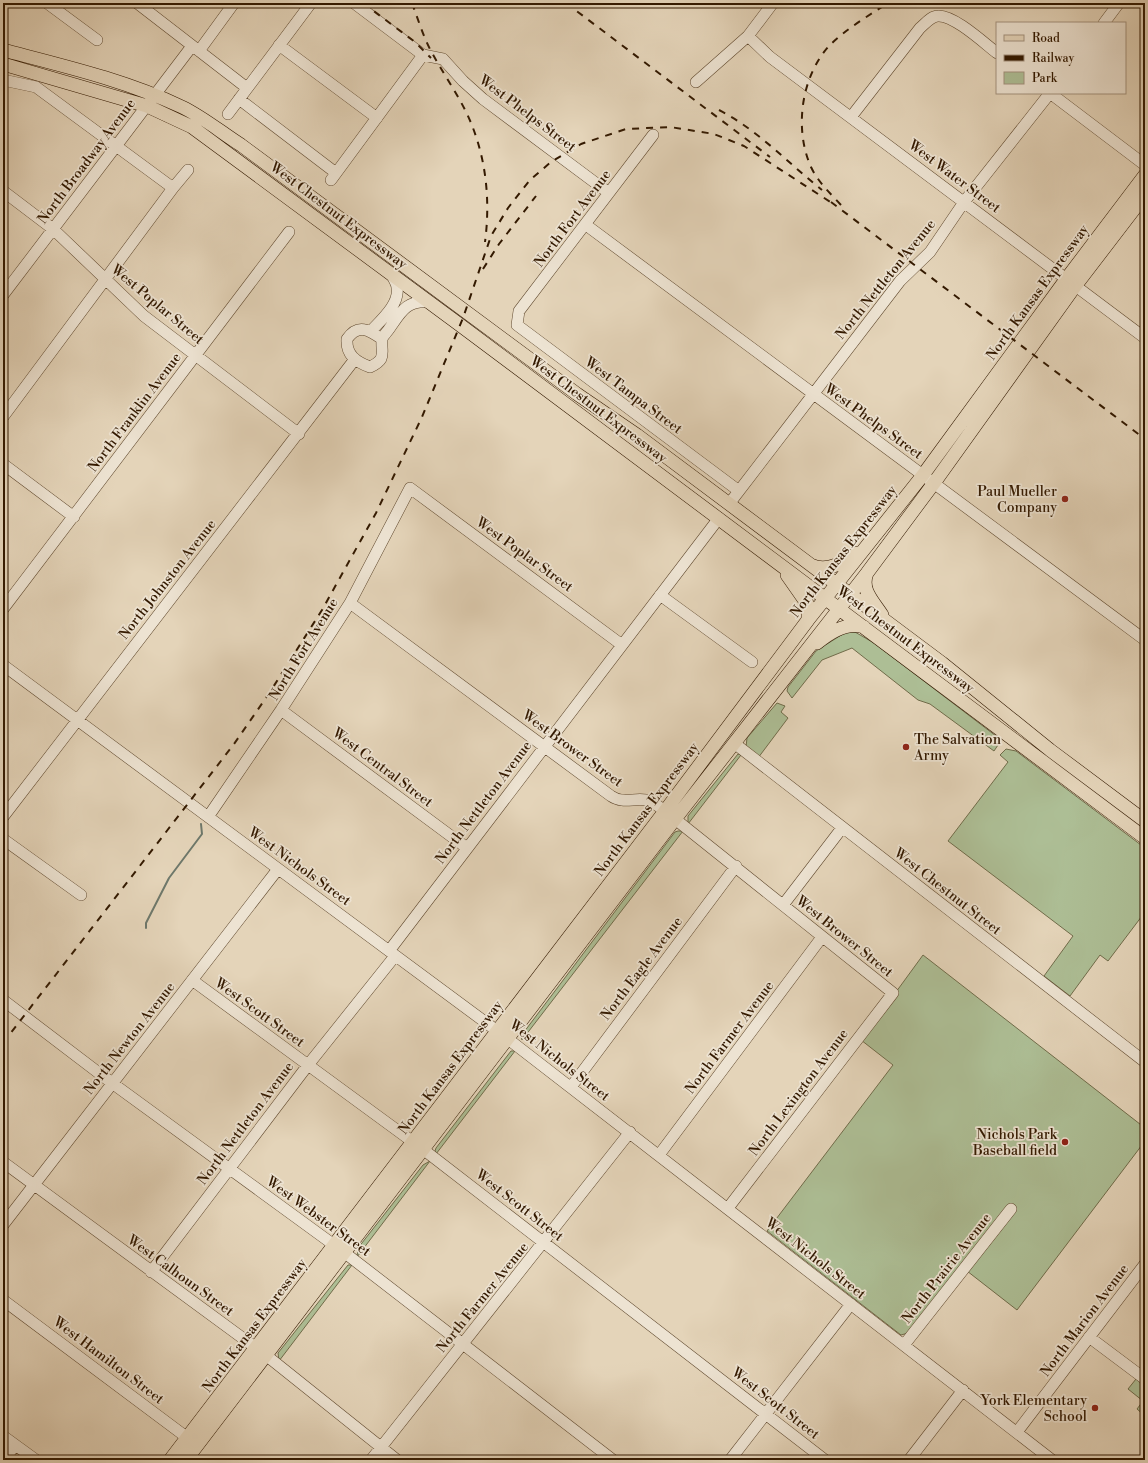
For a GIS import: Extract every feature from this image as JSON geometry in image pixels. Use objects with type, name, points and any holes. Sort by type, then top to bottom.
[{"type":"main road","name":"West Chestnut Expressway","points":[[3,50],[96,73],[151,100],[192,127],[778,562],[1145,838]]},
{"type":"main road","name":"West Chestnut Expressway","points":[[3,64],[184,108],[241,145],[558,381],[637,436],[942,663],[1050,750],[1145,821]]},
{"type":"main road","name":"North Kansas Expressway","points":[[419,1146],[498,1031],[670,815],[734,743],[867,573],[934,483],[1145,175]]},
{"type":"main road","name":"North Kansas Expressway","points":[[170,1460],[193,1441],[419,1146],[508,1039],[670,815],[808,620],[923,475],[1072,282],[1145,195]]},
{"type":"main road","points":[[805,562],[821,569],[831,567],[856,553],[872,540]]},
{"type":"main road","points":[[778,562],[804,597],[808,605],[808,620]]},
{"type":"main road","points":[[867,573],[865,581],[867,592],[888,623]]},
{"type":"main road","points":[[806,651],[825,636],[841,628],[860,626],[865,628]]},
{"type":"main road","name":"North Kansas Expressway","points":[[186,1460],[193,1441]]},
{"type":"street","points":[[46,3],[97,40]]},
{"type":"street","points":[[137,3],[247,88]]},
{"type":"street","name":"North Broadway Avenue","points":[[3,295],[151,100],[234,3]]},
{"type":"street","points":[[228,114],[311,3]]},
{"type":"street","name":"West Phelps Street","points":[[354,3],[423,55],[444,59],[468,86],[483,99],[609,193]]},
{"type":"street","points":[[696,82],[748,36],[773,3]]},
{"type":"street","points":[[1105,22],[1119,3]]},
{"type":"street","points":[[850,117],[920,28],[928,20],[937,16],[947,18],[959,24],[996,52]]},
{"type":"street","name":"West Water Street","points":[[748,36],[770,57],[1145,338]]},
{"type":"street","points":[[279,45],[377,118]]},
{"type":"street","points":[[239,99],[333,176],[423,55]]},
{"type":"street","points":[[3,80],[36,87],[172,188]]},
{"type":"street","name":"North Nettleton Avenue","points":[[729,504],[900,280],[930,252],[964,202],[1049,94]]},
{"type":"street","points":[[1051,94],[1145,165]]},
{"type":"street","name":"North Fort Avenue","points":[[516,319],[519,311],[654,135]]},
{"type":"street","points":[[3,417],[172,188],[188,170]]},
{"type":"street","name":"West Poplar Street","points":[[3,192],[53,229],[144,316],[299,434]]},
{"type":"street","name":"West Phelps Street","points":[[586,225],[1145,640]]},
{"type":"street","name":"North Franklin Avenue","points":[[3,609],[289,232]]},
{"type":"street","points":[[371,331],[392,306],[396,297],[397,288],[390,273]]},
{"type":"street","points":[[382,339],[371,331],[363,328],[357,330],[347,339],[347,346],[350,354],[355,359],[370,367],[375,365],[381,360],[383,353],[382,339],[407,306],[419,301],[429,302]]},
{"type":"street","name":"West Tampa Street","points":[[516,319],[517,325],[520,329],[739,492]]},
{"type":"street","name":"North Johnston Avenue","points":[[3,817],[299,434],[355,359]]},
{"type":"street","points":[[3,464],[74,517]]},
{"type":"street","name":"North Fort Avenue","points":[[208,818],[281,710],[350,603],[410,488]]},
{"type":"street","name":"West Poplar Street","points":[[410,488],[622,644]]},
{"type":"street","name":"North Nettleton Avenue","points":[[150,1272],[392,953],[467,848],[719,518]]},
{"type":"street","points":[[660,595],[752,662]]},
{"type":"street","name":"West Brower Street","points":[[350,603],[618,800],[646,800],[670,815],[736,866],[893,993]]},
{"type":"street","name":"West Nichols Street","points":[[3,665],[498,1031],[1052,1460]]},
{"type":"street","name":"West Central Street","points":[[281,710],[467,848]]},
{"type":"street","name":"West Chestnut Street","points":[[734,743],[1145,1062]]},
{"type":"street","points":[[783,905],[842,828]]},
{"type":"street","points":[[3,839],[81,895]]},
{"type":"street","name":"North Eagle Avenue","points":[[571,1087],[736,866]]},
{"type":"street","name":"North Newton Avenue","points":[[3,1225],[278,869]]},
{"type":"street","name":"North Farmer Avenue","points":[[659,1155],[822,937]]},
{"type":"street","name":"West Scott Street","points":[[192,980],[419,1146],[825,1460]]},
{"type":"street","name":"North Lexington Avenue","points":[[728,1208],[893,993]]},
{"type":"street","name":"West Webster Street","points":[[3,1000],[112,1083],[340,1250],[613,1460]]},
{"type":"street","name":"North Farmer Avenue","points":[[371,1460],[544,1243],[630,1132]]},
{"type":"street","name":"West Calhoun Street","points":[[3,1162],[150,1272],[261,1352],[396,1460]]},
{"type":"street","name":"North Prairie Avenue","points":[[904,1345],[1011,1209]]},
{"type":"street","name":"North Marion Avenue","points":[[1017,1432],[1145,1264]]},
{"type":"street","name":"West Hamilton Street","points":[[3,1300],[193,1441]]},
{"type":"street","points":[[730,1460],[851,1304]]},
{"type":"street","points":[[1089,1337],[1145,1379]]},
{"type":"street","points":[[909,1460],[963,1390]]},
{"type":"street","points":[[3,1436],[36,1460]]},
{"type":"street","points":[[4,1460],[15,1445]]},
{"type":"green space","points":[[846,632],[855,632],[874,643],[996,736],[998,745],[994,751],[930,704],[918,700],[852,648],[822,660],[792,698],[787,691],[788,687],[816,651]]},
{"type":"green space","points":[[777,703],[785,706],[781,712],[788,718],[758,758],[746,747],[747,738]]},
{"type":"green space","points":[[1006,749],[1016,751],[1145,848],[1145,912],[1108,961],[1100,955],[1070,996],[1044,976],[1073,936],[948,841],[1008,762],[1000,755]]},
{"type":"green space","points":[[738,754],[741,755],[688,824],[688,816]]},
{"type":"green space","points":[[683,831],[522,1040],[521,1036],[675,832]]},
{"type":"green space","points":[[923,955],[1145,1128],[1145,1141],[1017,1310],[967,1271],[908,1333],[901,1335],[767,1231],[893,1065],[861,1040]]},
{"type":"green space","points":[[511,1051],[515,1051],[436,1154],[436,1148]]},
{"type":"green space","points":[[430,1161],[357,1257],[358,1248],[423,1165]]},
{"type":"green space","points":[[348,1265],[352,1265],[279,1361],[278,1353]]},
{"type":"green space","points":[[1136,1379],[1145,1386],[1145,1416],[1137,1409],[1143,1401],[1128,1389]]},
{"type":"waterway","points":[[146,928],[146,923],[169,878],[202,834],[201,824]]},
{"type":"railway","points":[[363,3],[415,42],[431,58]]},
{"type":"railway","points":[[412,3],[428,45],[464,108],[478,142],[484,170],[487,199],[485,242]]},
{"type":"railway","points":[[566,3],[770,157]]},
{"type":"railway","points":[[841,205],[824,187],[811,167],[803,136],[803,104],[812,73],[819,59],[829,46],[850,28],[888,3]]},
{"type":"railway","points":[[719,110],[747,127],[760,137],[822,190]]},
{"type":"railway","points":[[3,1043],[234,744],[270,692],[322,610],[376,513],[422,417],[463,318],[491,236],[508,208],[530,180],[551,162],[581,144],[626,129],[670,127],[714,134],[744,146],[835,205]]},
{"type":"railway","points":[[483,269],[499,244],[536,196]]},
{"type":"railway","points":[[831,202],[1145,439]]},
{"type":"place","name":"Paul Mueller Company","points":[[1065,499]]},
{"type":"place","name":"The Salvation Army","points":[[906,747]]},
{"type":"place","name":"Nichols Park Baseball field","points":[[1065,1142]]},
{"type":"place","name":"York Elementary School","points":[[1095,1408]]}]
